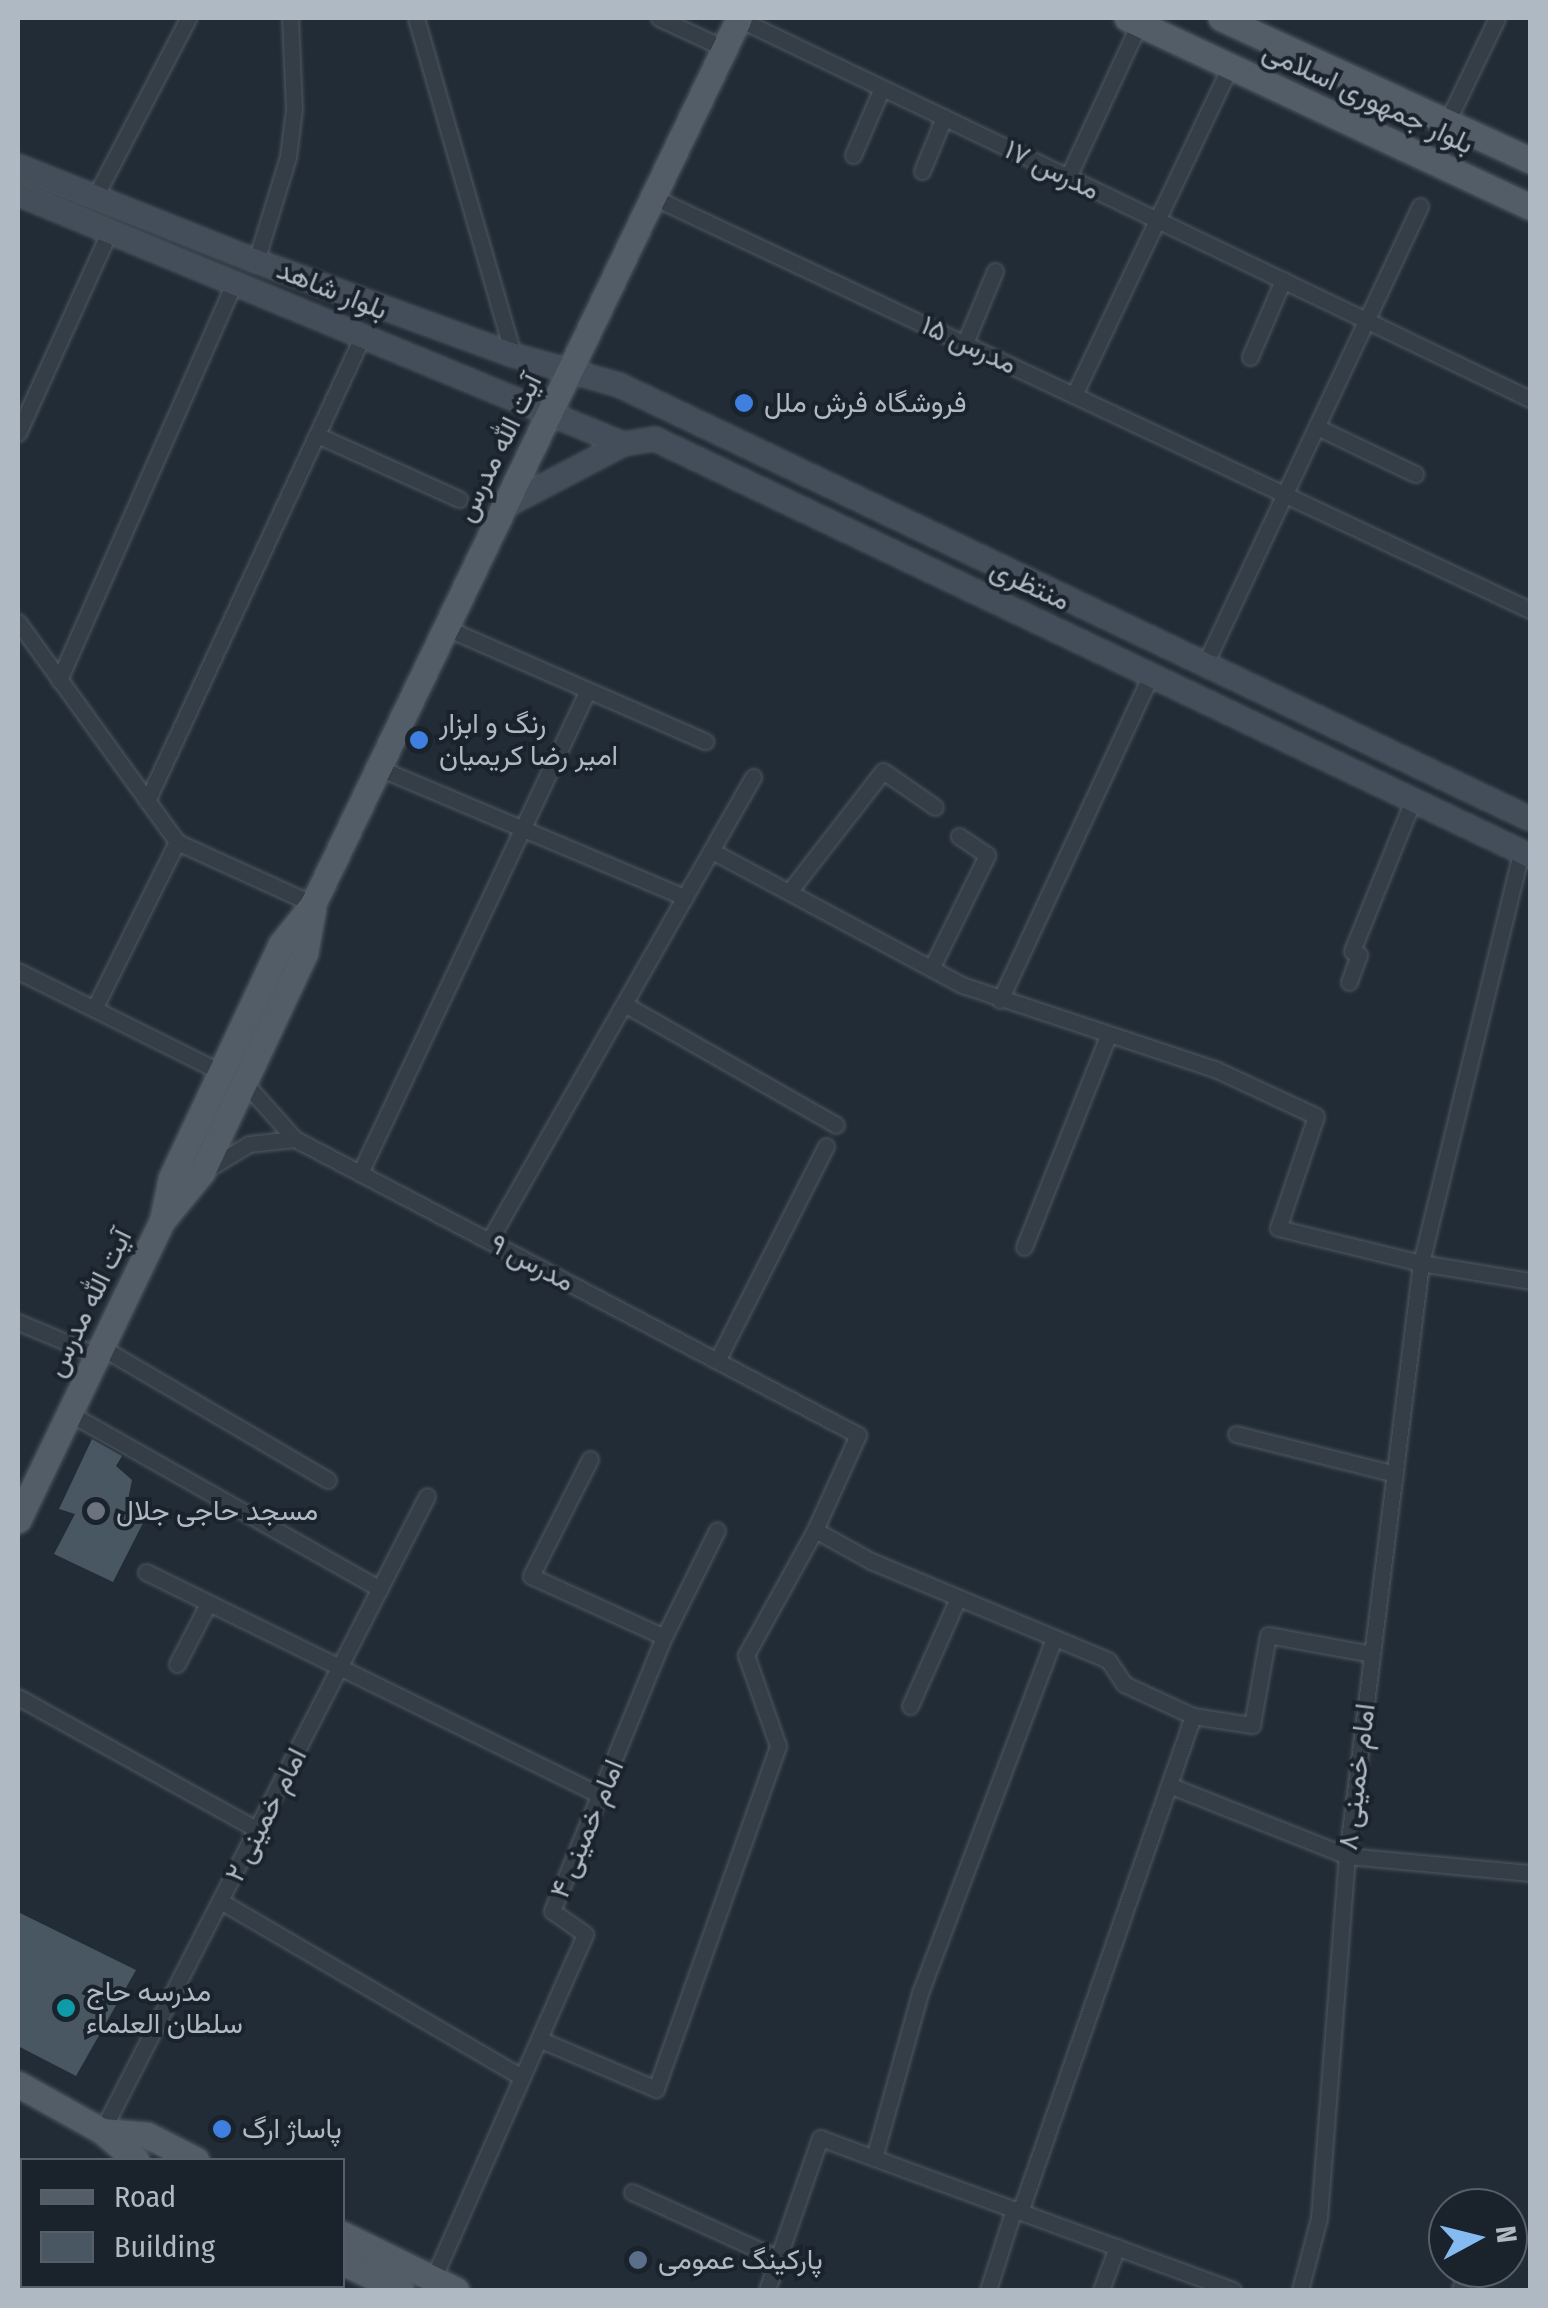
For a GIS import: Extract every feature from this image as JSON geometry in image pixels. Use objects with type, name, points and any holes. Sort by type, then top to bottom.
[{"type":"main road","name":"آیت الله مدرس","points":[[18,1520],[162,1221],[202,1172],[281,944],[314,904],[739,18]]},
{"type":"main road","name":"بلوار جمهوری اسلامی","points":[[1221,18],[1530,160]]},
{"type":"main road","name":"بلوار جمهوری اسلامی","points":[[1133,20],[1530,207]]},
{"type":"main road","name":"آیت الله مدرس","points":[[162,1221],[171,1178],[232,1077]]},
{"type":"main road","points":[[20,2092],[102,2131],[134,2158]]},
{"type":"main road","points":[[102,2131],[148,2135],[192,2158]]},
{"type":"main road","points":[[345,2236],[456,2290]]},
{"type":"main road","points":[[345,2263],[400,2290]]},
{"type":"street","points":[[96,197],[188,18]]},
{"type":"street","points":[[256,261],[288,157],[294,109],[290,18]]},
{"type":"street","points":[[416,18],[513,355]]},
{"type":"street","points":[[660,18],[724,48]]},
{"type":"street","name":"مدرس ۱۷","points":[[739,18],[1530,399]]},
{"type":"street","points":[[1447,122],[1497,18]]},
{"type":"street","points":[[1068,177],[1133,20]]},
{"type":"street","points":[[1074,395],[1230,66]]},
{"type":"street","points":[[853,155],[882,88]]},
{"type":"street","points":[[922,171],[944,118]]},
{"type":"street","name":"بلوار شاهد","points":[[18,166],[256,261],[513,355],[570,370]]},
{"type":"street","name":"بلوار شاهد","points":[[18,194],[623,444]]},
{"type":"street","name":"مدرس ۱۵","points":[[653,196],[1530,610]]},
{"type":"street","points":[[1205,664],[1420,206]]},
{"type":"street","points":[[18,434],[109,232]]},
{"type":"street","points":[[965,343],[995,271]]},
{"type":"street","points":[[1250,357],[1283,280]]},
{"type":"street","points":[[59,680],[234,283]]},
{"type":"street","points":[[147,801],[363,336]]},
{"type":"street","name":"منتظری","points":[[570,370],[619,385],[1530,820]]},
{"type":"street","points":[[1317,427],[1415,474]]},
{"type":"street","points":[[317,435],[459,499]]},
{"type":"street","name":"منتظری","points":[[623,444],[655,439],[1526,854]]},
{"type":"street","points":[[505,506],[623,444]]},
{"type":"street","points":[[749,484],[764,454]]},
{"type":"street","points":[[18,622],[177,842],[314,904]]},
{"type":"street","points":[[446,628],[706,741]]},
{"type":"street","points":[[1000,1000],[1151,675]]},
{"type":"street","points":[[360,1173],[587,692]]},
{"type":"street","points":[[379,768],[685,897]]},
{"type":"street","points":[[789,892],[882,771],[936,807]]},
{"type":"street","points":[[489,1241],[754,778]]},
{"type":"street","points":[[1349,982],[1359,955],[1352,951],[1412,800]]},
{"type":"street","points":[[932,967],[987,854],[959,836]]},
{"type":"street","points":[[94,1009],[177,842]]},
{"type":"street","points":[[712,850],[1000,1000],[1215,1069],[1316,1116],[1278,1228],[1421,1263],[1530,1281]]},
{"type":"street","name":"امام خمینی ۸","points":[[1300,2290],[1318,2218],[1346,1856],[1421,1263],[1526,854]]},
{"type":"street","points":[[18,972],[232,1077],[295,1139]]},
{"type":"street","points":[[624,1004],[836,1125]]},
{"type":"street","points":[[1024,1247],[1108,1036]]},
{"type":"street","points":[[202,1172],[249,1144],[295,1139]]},
{"type":"street","name":"مدرس ۹","points":[[295,1139],[858,1434],[815,1530]]},
{"type":"street","points":[[717,1361],[826,1146]]},
{"type":"street","points":[[18,1322],[99,1351],[328,1480]]},
{"type":"street","points":[[69,1413],[380,1590]]},
{"type":"street","points":[[1236,1434],[1394,1474]]},
{"type":"street","points":[[590,1459],[531,1576],[664,1637]]},
{"type":"street","name":"امام خمینی ۲","points":[[102,2131],[428,1496]]},
{"type":"street","name":"امام خمینی ۴","points":[[432,2279],[586,1934],[552,1910],[664,1637],[717,1530]]},
{"type":"street","points":[[539,2038],[656,2090],[778,1746],[746,1655],[815,1530],[872,1561],[1108,1660],[1124,1684],[1193,1716],[1252,1725],[1268,1635],[1372,1654]]},
{"type":"street","points":[[146,1572],[602,1796]]},
{"type":"street","points":[[910,1706],[958,1598]]},
{"type":"street","points":[[177,1664],[208,1604]]},
{"type":"street","points":[[874,2158],[920,1993],[1054,1638]]},
{"type":"street","points":[[18,1696],[258,1830]]},
{"type":"street","points":[[988,2290],[1193,1716]]},
{"type":"street","points":[[1169,1785],[1346,1856],[1530,1872]]},
{"type":"street","points":[[222,1902],[522,2077]]},
{"type":"street","points":[[767,2290],[820,2138],[1229,2290]]},
{"type":"street","points":[[632,2192],[777,2258]]},
{"type":"street","points":[[1101,2290],[1117,2248]]},
{"type":"building","name":"مسجد حاجی جلال","points":[[92,1439],[122,1456],[116,1466],[132,1480],[125,1514],[144,1521],[113,1582],[54,1554],[75,1514],[59,1509]]},
{"type":"building","name":"مدرسه حاج سلطان العلماء","points":[[18,1912],[136,1970],[76,2076],[18,2046]]},
{"type":"place","name":"فروشگاه فرش ملل","points":[[744,403]]},
{"type":"place","name":"رنگ و ابزار امیر رضا کریمیان","points":[[419,740]]},
{"type":"place","name":"مسجد حاجی جلال","points":[[96,1511]]},
{"type":"place","name":"مدرسه حاج سلطان العلماء","points":[[66,2008]]},
{"type":"place","name":"پاساژ ارگ","points":[[222,2129]]},
{"type":"place","name":"پارکینگ عمومی","points":[[638,2260]]}]
